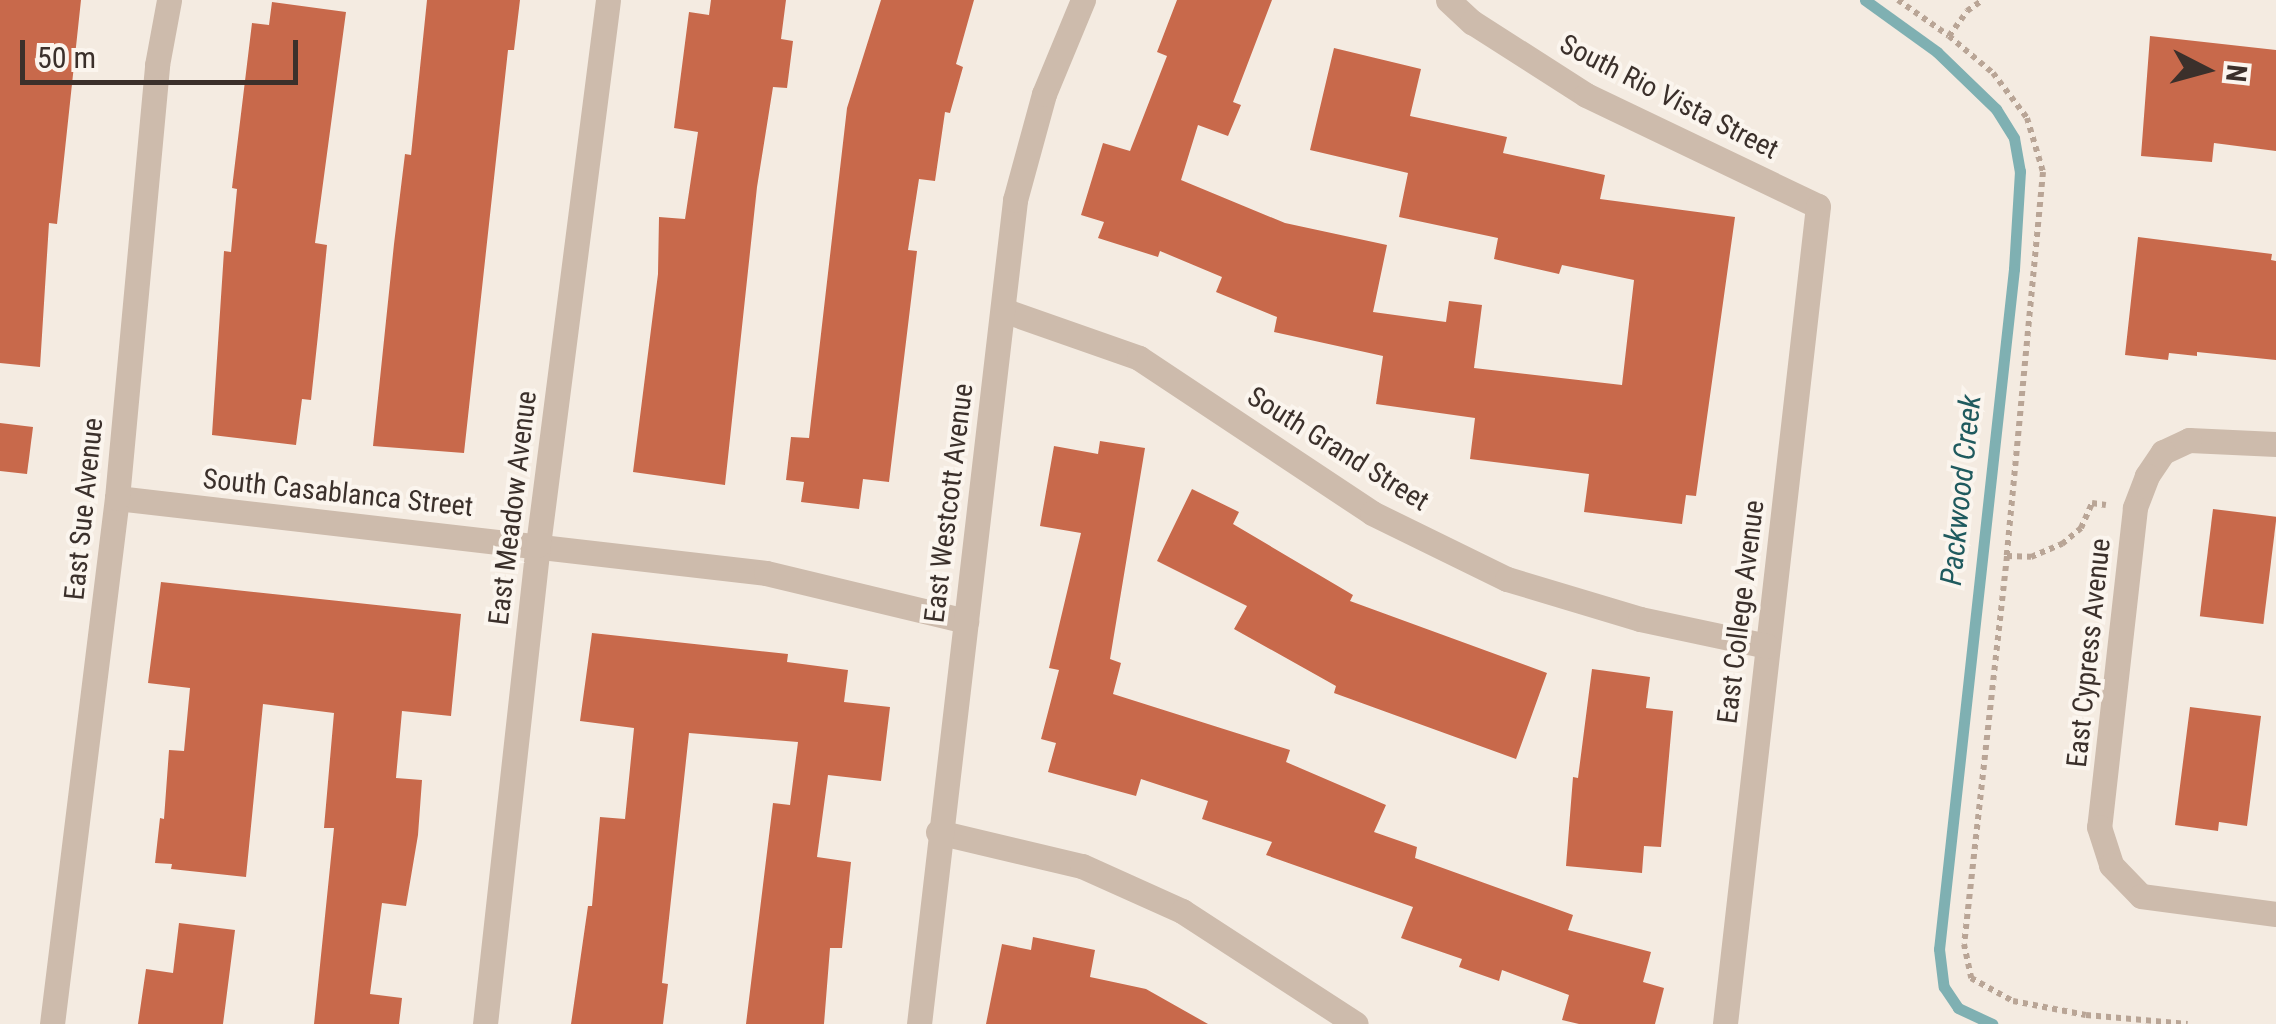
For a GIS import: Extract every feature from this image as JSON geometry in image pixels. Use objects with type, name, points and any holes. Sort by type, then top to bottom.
[{"type":"street","name":"East Sue Avenue","points":[[52,1024],[117,498],[157,65],[169,0]]},
{"type":"street","name":"East Meadow Avenue","points":[[485,1024],[538,545],[608,0]]},
{"type":"street","name":"East Westcott Avenue","points":[[919,1024],[938,832],[1015,200],[1044,94],[1083,0]]},
{"type":"street","name":"South Rio Vista Street","points":[[1448,0],[1472,22],[1586,94],[1818,206]]},
{"type":"street","name":"East College Avenue","points":[[1724,1024],[1818,206]]},
{"type":"street","name":"South Grand Street","points":[[1003,310],[1139,358],[1372,512],[1507,579],[1640,619],[1767,646]]},
{"type":"street","name":"East Cypress Avenue","points":[[2276,444],[2188,440],[2163,452],[2147,476],[2135,508],[2099,826],[2111,865],[2141,896],[2276,914]]},
{"type":"street","name":"South Casablanca Street","points":[[117,498],[766,573],[966,621]]},
{"type":"street","points":[[938,832],[1082,866],[1182,911],[1356,1024]]},
{"type":"path","points":[[1898,0],[1993,73],[2027,118],[2043,172],[2008,556],[1964,944],[1971,978],[2012,1000],[2086,1015],[2188,1024]]},
{"type":"path","points":[[1949,36],[1967,12],[1983,0]]},
{"type":"path","points":[[2008,556],[2031,557],[2062,544],[2081,528],[2092,504],[2135,508]]},
{"type":"building","points":[[0,0],[81,0],[57,224],[49,223],[40,367],[0,363]]},
{"type":"building","points":[[427,0],[520,0],[514,50],[508,50],[464,453],[373,446],[394,244],[405,154],[411,155]]},
{"type":"building","points":[[711,0],[786,0],[781,39],[793,41],[787,88],[773,87],[757,187],[725,485],[633,472],[658,274],[659,217],[685,219],[698,132],[674,128],[689,12],[709,15]]},
{"type":"building","points":[[881,0],[974,0],[956,64],[963,67],[950,113],[945,112],[935,181],[919,179],[908,250],[917,251],[889,482],[863,479],[859,509],[801,502],[804,482],[786,480],[791,437],[809,438],[847,108]]},
{"type":"building","points":[[1177,0],[1272,0],[1233,102],[1241,105],[1228,136],[1198,125],[1181,180],[1285,223],[1387,245],[1373,312],[1446,322],[1449,301],[1482,305],[1474,368],[1622,385],[1634,280],[1562,265],[1559,274],[1494,259],[1498,238],[1399,217],[1408,173],[1310,150],[1334,48],[1421,69],[1410,116],[1507,137],[1503,153],[1605,175],[1600,199],[1735,217],[1696,496],[1686,495],[1682,524],[1584,512],[1589,474],[1470,459],[1475,418],[1376,404],[1383,356],[1274,332],[1277,317],[1216,292],[1222,277],[1160,251],[1158,257],[1098,238],[1104,222],[1081,215],[1103,143],[1130,151],[1167,56],[1157,52]]},
{"type":"building","points":[[272,2],[346,12],[315,243],[327,245],[311,400],[302,399],[296,445],[212,435],[224,251],[231,252],[237,189],[232,188],[252,23],[269,25]]},
{"type":"building","points":[[2150,36],[2276,50],[2276,151],[2214,143],[2212,162],[2141,156]]},
{"type":"building","points":[[2138,237],[2272,254],[2271,260],[2276,261],[2276,360],[2197,352],[2197,356],[2169,353],[2168,360],[2125,355]]},
{"type":"building","points":[[0,423],[33,427],[27,474],[0,471]]},
{"type":"building","points":[[1100,441],[1145,448],[1110,659],[1121,663],[1113,694],[1290,750],[1286,762],[1386,805],[1374,832],[1417,847],[1415,858],[1573,915],[1568,930],[1651,952],[1643,982],[1664,988],[1655,1024],[1579,1024],[1562,1020],[1569,995],[1502,970],[1499,981],[1459,967],[1462,959],[1401,938],[1413,907],[1266,855],[1272,842],[1202,819],[1208,801],[1141,779],[1136,796],[1048,772],[1056,743],[1041,739],[1059,670],[1049,668],[1081,533],[1040,526],[1054,446],[1098,454]]},
{"type":"building","points":[[1192,489],[1239,512],[1233,524],[1353,595],[1350,601],[1547,673],[1516,759],[1334,693],[1336,686],[1234,629],[1247,606],[1157,561]]},
{"type":"building","points":[[2213,509],[2276,517],[2263,624],[2200,616]]},
{"type":"building","points":[[161,582],[461,614],[451,716],[402,711],[396,778],[422,780],[418,835],[406,906],[382,903],[370,994],[402,998],[399,1024],[314,1024],[334,828],[324,828],[334,713],[263,704],[246,877],[171,869],[172,864],[155,863],[160,818],[164,819],[169,750],[184,751],[190,688],[148,683]]},
{"type":"building","points":[[592,633],[788,654],[787,662],[848,670],[844,702],[890,707],[881,781],[828,775],[817,857],[851,862],[842,948],[830,948],[824,1024],[746,1024],[773,803],[790,805],[798,742],[689,733],[662,983],[668,984],[663,1024],[571,1024],[588,906],[592,906],[600,817],[625,819],[634,728],[580,721]]},
{"type":"building","points":[[1592,669],[1650,677],[1646,708],[1673,711],[1661,847],[1644,846],[1642,873],[1566,866],[1573,777],[1578,778]]},
{"type":"building","points":[[2190,707],[2261,716],[2247,826],[2219,822],[2218,831],[2175,825]]},
{"type":"building","points":[[179,923],[235,930],[223,1024],[138,1024],[146,969],[173,973]]},
{"type":"building","points":[[1033,937],[1095,950],[1090,977],[1146,989],[1208,1024],[986,1024],[1002,944],[1031,950]]},
{"type":"waterway","name":"Packwood Creek","points":[[1865,0],[1937,52],[1996,109],[2014,138],[2020,171],[2014,269],[1939,949],[1944,987],[1958,1008],[1992,1024]]}]
